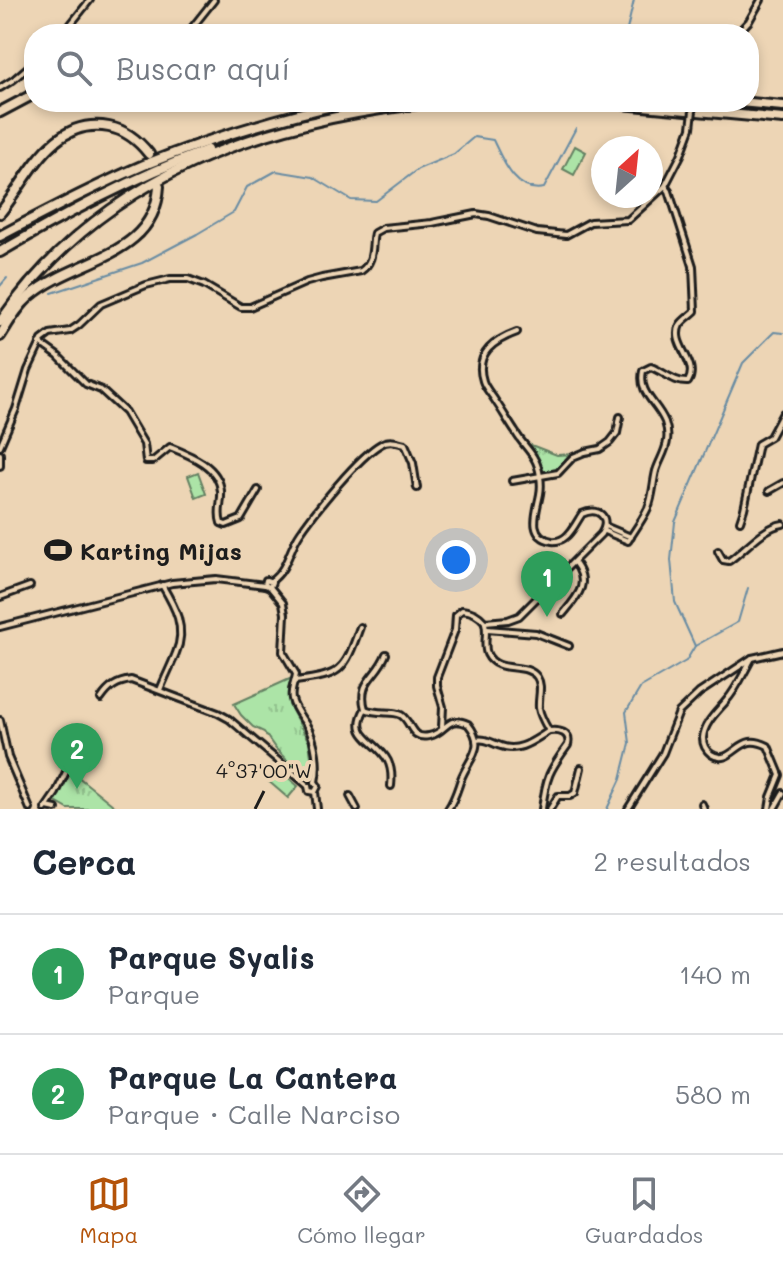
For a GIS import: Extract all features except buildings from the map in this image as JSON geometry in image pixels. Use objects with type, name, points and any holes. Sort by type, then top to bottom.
[{"type":"highway","points":[[0,112],[24,99]]},
{"type":"highway","points":[[759,104],[783,106]]},
{"type":"highway","points":[[0,236],[142,166],[259,124],[309,112]]},
{"type":"highway","points":[[0,252],[86,203],[138,178],[228,143],[361,112]]},
{"type":"highway","points":[[708,112],[783,119]]},
{"type":"highway","points":[[0,213],[47,148],[69,132],[91,126],[116,128],[136,140],[149,154]]},
{"type":"highway","points":[[0,322],[55,256],[102,215],[168,173],[242,141]]},
{"type":"highway","points":[[0,336],[31,295],[66,273],[115,251],[138,235],[152,219],[159,186]]},
{"type":"street","points":[[71,24],[90,0]]},
{"type":"street","points":[[195,24],[214,0]]},
{"type":"street","points":[[746,24],[761,0]]},
{"type":"street","points":[[0,88],[24,71]]},
{"type":"street","points":[[0,446],[40,343],[50,334],[70,331],[101,304],[129,291],[170,279],[188,279],[245,308],[322,278],[361,271],[372,256],[374,233],[383,228],[476,214],[537,232],[566,235],[590,222],[628,220],[665,186],[681,155],[691,128],[693,112]]},
{"type":"street","points":[[604,528],[629,539],[647,510],[655,473],[668,439],[664,420],[644,391],[643,371],[651,367],[680,383],[688,382],[692,376],[678,335],[681,324],[695,311],[693,266],[665,186]]},
{"type":"street","points":[[485,622],[519,616],[604,528],[600,513],[594,511],[582,514],[573,530],[556,541],[540,535],[535,527],[540,494],[536,460],[516,435],[482,379],[482,362],[486,351],[493,342],[517,332]]},
{"type":"street","points":[[40,343],[86,384],[101,390],[125,412],[144,444],[146,461],[153,461],[170,447],[212,470],[221,490],[221,523],[226,525],[241,519],[258,490]]},
{"type":"street","points":[[740,521],[758,444],[770,437],[783,413]]},
{"type":"street","points":[[512,481],[558,473],[573,457],[600,449],[617,433],[620,417]]},
{"type":"street","points":[[269,584],[279,574],[298,536],[316,512],[359,462],[379,444],[389,441],[405,444],[413,463],[417,488]]},
{"type":"street","points":[[0,454],[0,466]]},
{"type":"street","points":[[769,491],[783,483]]},
{"type":"street","points":[[718,551],[723,560],[729,561],[764,533],[783,524]]},
{"type":"street","points":[[563,614],[581,589],[582,573],[574,562]]},
{"type":"street","points":[[0,627],[162,585],[216,579],[269,584],[283,603],[283,652],[295,670],[291,696],[313,742],[317,809]]},
{"type":"street","points":[[160,690],[178,650],[180,633],[175,606],[162,585]]},
{"type":"street","points":[[0,597],[30,586]]},
{"type":"street","points":[[442,727],[443,707],[437,677],[455,630],[456,615],[468,610],[478,614],[485,622],[486,649],[491,659],[504,667],[530,671],[537,677],[540,713],[549,731]]},
{"type":"street","points":[[295,681],[330,675],[340,669],[348,658],[360,627]]},
{"type":"street","points":[[487,629],[536,633],[569,646]]},
{"type":"street","points":[[628,809],[663,753],[679,712],[699,693],[752,658],[783,651]]},
{"type":"street","points":[[386,654],[382,666],[363,688],[361,697],[365,709],[373,713],[395,712],[420,736],[434,735],[442,727],[456,721],[468,724],[473,730],[475,754],[448,809]]},
{"type":"street","points":[[752,658],[707,725],[703,740],[710,753],[722,757],[749,742],[768,746],[780,775],[771,797],[772,809]]},
{"type":"street","points":[[101,699],[120,681],[131,680],[218,713],[308,786],[309,791],[315,792]]},
{"type":"street","points":[[365,709],[359,727],[364,737],[387,759],[391,769],[391,786]]},
{"type":"street","points":[[0,720],[8,757],[28,808]]},
{"type":"street","points":[[476,740],[485,739],[501,747],[516,749],[549,731],[562,731],[567,735],[569,741],[546,780],[542,809]]},
{"type":"street","points":[[0,758],[8,757]]},
{"type":"street","points":[[550,809],[558,796],[575,793],[581,768]]},
{"type":"street","points":[[56,809],[46,808],[67,770]]},
{"type":"street","points":[[308,786],[315,782]]},
{"type":"street","points":[[772,809],[783,793]]},
{"type":"street","points":[[350,796],[357,809]]},
{"type":"green space","points":[[575,146],[586,152],[574,175],[563,169]]},
{"type":"green space","points":[[531,445],[557,455],[574,454],[557,469],[544,472]]},
{"type":"green space","points":[[198,472],[206,494],[196,498],[188,476]]},
{"type":"green space","points":[[292,678],[288,689],[289,705],[309,742],[313,771],[311,779],[305,779],[264,732],[253,727],[234,704]]},
{"type":"green space","points":[[277,768],[298,786],[288,798],[267,780]]},
{"type":"green space","points":[[72,772],[118,809],[68,809],[54,801],[68,773]]},
{"type":"waterway","points":[[628,24],[634,0]]},
{"type":"waterway","points":[[52,293],[142,263],[197,234],[234,212],[247,187],[276,171],[313,177],[351,200],[376,201],[418,169],[454,154],[474,137],[493,140],[506,166],[518,181],[534,189],[544,188],[576,128]]},
{"type":"waterway","points":[[0,286],[7,278]]},
{"type":"waterway","points":[[695,646],[675,602],[671,560],[675,522],[743,363],[774,332],[783,333]]},
{"type":"waterway","points":[[607,809],[621,779],[630,743],[626,712],[641,687],[686,661],[695,646],[738,622],[748,588]]},
{"type":"place","name":"Karting Mijas","points":[[58,550]]},
{"type":"place","name":"Parque Syalis","points":[[547,617]]},
{"type":"place","name":"Parque La Cantera","points":[[77,789]]}]
